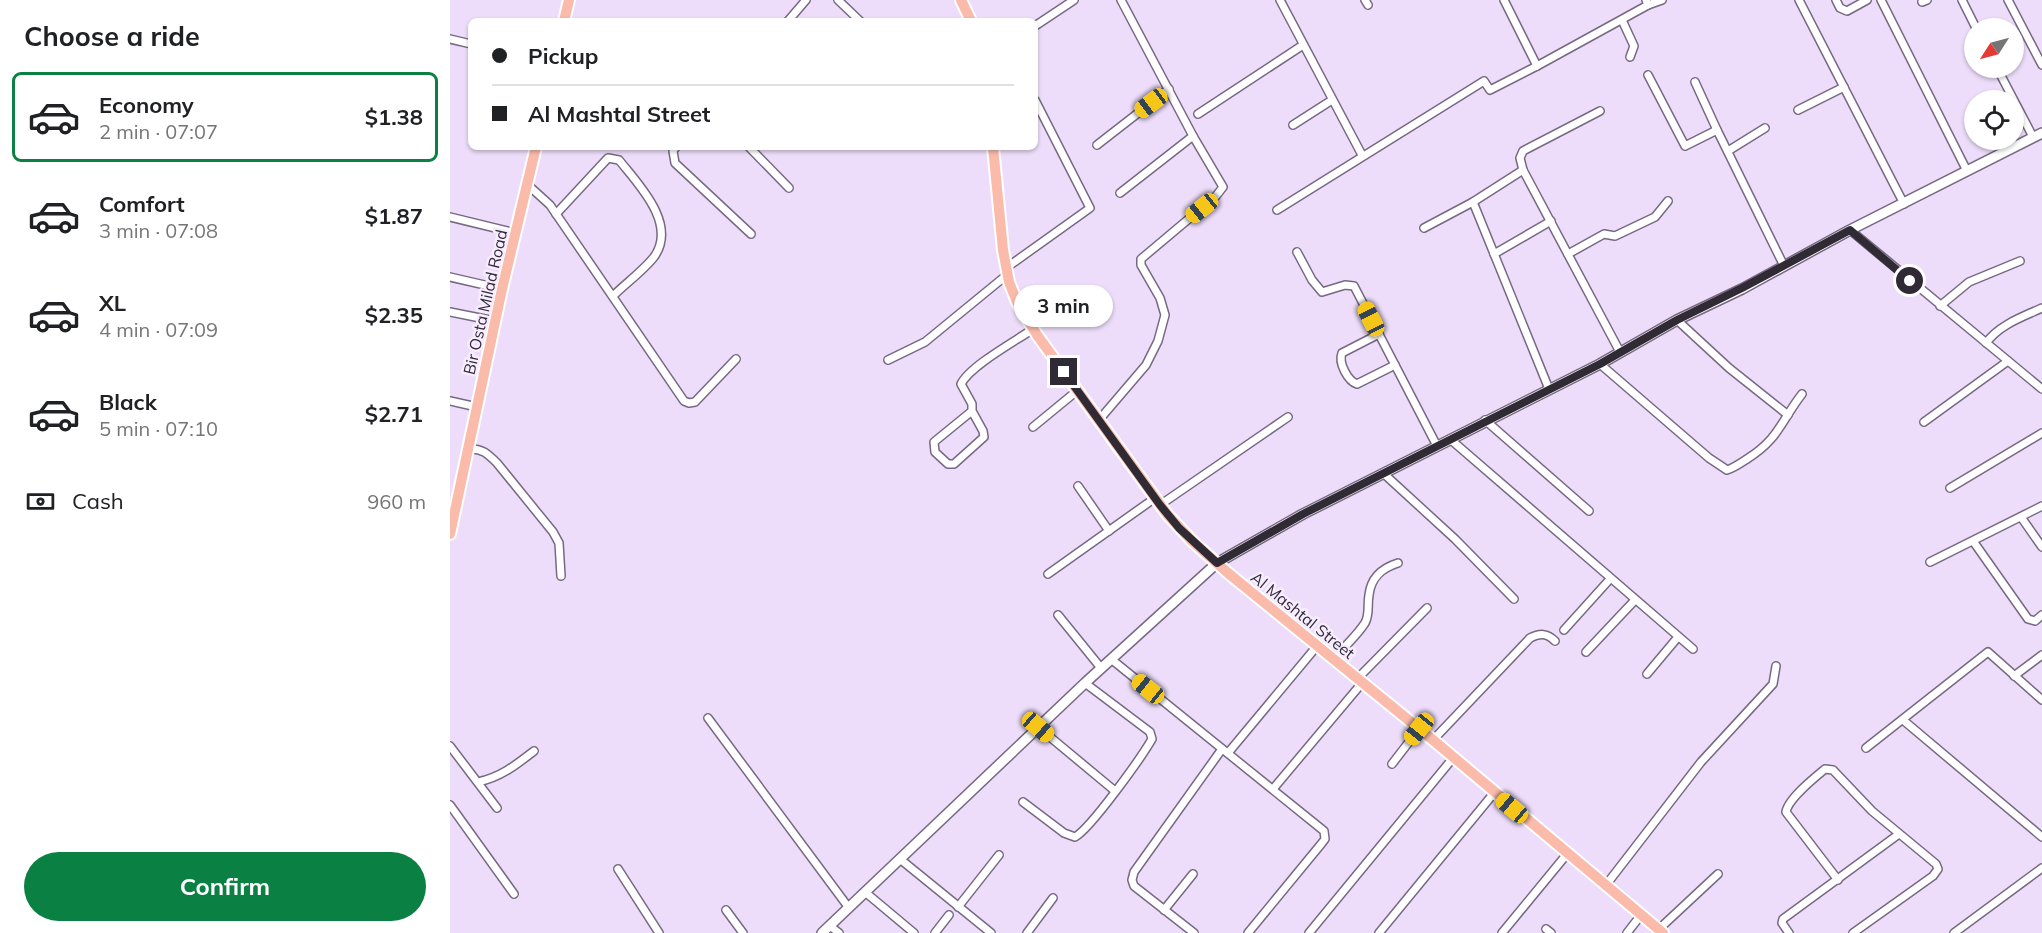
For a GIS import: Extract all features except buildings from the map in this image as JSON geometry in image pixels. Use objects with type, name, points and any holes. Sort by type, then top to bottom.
[{"type":"main road","points":[[565,18],[569,0]]},
{"type":"main road","points":[[961,0],[970,18]]},
{"type":"main road","points":[[822,933],[1038,727],[1217,563],[1293,519],[1485,420],[1600,364],[1677,320],[2037,135]]},
{"type":"main road","name":"Bir Osta Milad Road","points":[[450,534],[454,501],[469,449],[502,289],[535,150]]},
{"type":"main road","name":"Al Mashtal Street","points":[[993,150],[1002,250],[1017,302],[1033,329],[1179,528],[1217,563],[1661,931]]},
{"type":"street","points":[[791,18],[806,0]]},
{"type":"street","points":[[838,0],[857,18]]},
{"type":"street","points":[[1038,24],[1074,0]]},
{"type":"street","points":[[1099,420],[1152,357],[1165,315],[1160,298],[1141,265],[1141,259],[1221,191],[1221,182],[1193,136],[1121,0]]},
{"type":"street","points":[[1280,0],[1362,155]]},
{"type":"street","points":[[1504,0],[1537,66]]},
{"type":"street","points":[[1277,210],[1484,81],[1490,90],[1622,20],[1647,2],[1662,0]]},
{"type":"street","points":[[1799,0],[1904,204]]},
{"type":"street","points":[[1836,0],[1840,8],[1847,11],[1867,0]]},
{"type":"street","points":[[1881,0],[1967,171]]},
{"type":"street","points":[[1962,0],[1972,18]]},
{"type":"street","points":[[2008,0],[2042,65]]},
{"type":"street","points":[[1622,20],[1634,46],[1630,57]]},
{"type":"street","points":[[450,39],[468,43]]},
{"type":"street","points":[[1198,114],[1303,45]]},
{"type":"street","points":[[1648,75],[1685,146],[1717,130]]},
{"type":"street","points":[[1695,82],[1784,266]]},
{"type":"street","points":[[1798,110],[1844,87]]},
{"type":"street","points":[[1097,145],[1169,89]]},
{"type":"street","points":[[1293,125],[1332,100]]},
{"type":"street","points":[[888,360],[925,342],[1007,271],[1090,208],[1038,106]]},
{"type":"street","points":[[1600,111],[1523,151],[1520,158],[1523,170],[1620,352]]},
{"type":"street","points":[[2024,115],[2037,135]]},
{"type":"street","points":[[1728,151],[1765,128]]},
{"type":"street","points":[[1120,194],[1193,136]]},
{"type":"street","points":[[674,150],[675,163],[751,234]]},
{"type":"street","points":[[751,150],[789,188]]},
{"type":"street","points":[[556,214],[608,158],[619,160],[654,205],[661,228],[661,241],[654,257],[613,296]]},
{"type":"street","points":[[1424,228],[1473,202],[1523,170]]},
{"type":"street","points":[[528,185],[539,193],[556,214],[684,401],[695,402],[736,359]]},
{"type":"street","points":[[1568,254],[1604,234],[1614,236],[1655,217],[1668,201]]},
{"type":"street","points":[[1473,202],[1549,389]]},
{"type":"street","points":[[450,217],[516,233]]},
{"type":"street","points":[[1494,254],[1551,221]]},
{"type":"street","points":[[1850,230],[2042,389]]},
{"type":"street","points":[[1297,252],[1312,280],[1322,292],[1345,285],[1354,286],[1437,446]]},
{"type":"street","points":[[1940,306],[1969,282],[2020,261]]},
{"type":"street","points":[[450,277],[502,289]]},
{"type":"street","points":[[1986,343],[2004,326],[2042,308]]},
{"type":"street","points":[[450,312],[495,321]]},
{"type":"street","points":[[1677,320],[1729,368],[1788,415]]},
{"type":"street","points":[[972,411],[934,442],[935,452],[951,465],[984,437],[983,430],[972,411],[972,404],[961,384],[964,378],[1033,329]]},
{"type":"street","points":[[1379,334],[1342,353],[1340,360],[1350,380],[1357,384],[1395,365]]},
{"type":"street","points":[[1924,422],[2008,361]]},
{"type":"street","points":[[1600,364],[1692,444],[1727,470],[1776,436],[1802,394]]},
{"type":"street","points":[[1033,428],[1078,390]]},
{"type":"street","points":[[450,401],[477,407]]},
{"type":"street","points":[[1048,574],[1109,531],[1288,417]]},
{"type":"street","points":[[1485,420],[1589,511]]},
{"type":"street","points":[[1950,488],[2042,433]]},
{"type":"street","points":[[1450,439],[1693,649]]},
{"type":"street","points":[[469,449],[479,449],[487,453],[553,532],[559,543],[561,576]]},
{"type":"street","points":[[1383,473],[1455,539],[1514,599]]},
{"type":"street","points":[[1078,486],[1109,531]]},
{"type":"street","points":[[1929,562],[2042,507]]},
{"type":"street","points":[[2021,517],[2042,547]]},
{"type":"street","points":[[1973,541],[2028,619],[2035,621],[2042,615]]},
{"type":"street","points":[[1334,660],[1366,622],[1369,614],[1369,595],[1375,577],[1386,567],[1398,563]]},
{"type":"street","points":[[1563,630],[1610,579]]},
{"type":"street","points":[[1586,652],[1635,600]]},
{"type":"street","points":[[1273,789],[1360,681],[1427,608]]},
{"type":"street","points":[[1058,615],[1101,668]]},
{"type":"street","points":[[1433,740],[1530,638],[1544,634],[1555,641]]},
{"type":"street","points":[[1647,674],[1678,637]]},
{"type":"street","points":[[1194,933],[1134,886],[1131,880],[1134,872],[1225,751],[1317,646]]},
{"type":"street","points":[[1866,748],[1989,652],[2042,700]]},
{"type":"street","points":[[2014,676],[2042,655]]},
{"type":"street","points":[[1111,659],[1322,828],[1325,839],[1248,933]]},
{"type":"street","points":[[1606,885],[1701,762],[1773,684],[1776,666]]},
{"type":"street","points":[[1023,802],[1064,833],[1075,837],[1089,825],[1150,742],[1152,734],[1085,683]]},
{"type":"street","points":[[708,718],[849,908]]},
{"type":"street","points":[[1903,720],[2042,837]]},
{"type":"street","points":[[1038,727],[1115,791]]},
{"type":"street","points":[[1392,764],[1419,729]]},
{"type":"street","points":[[450,746],[497,808]]},
{"type":"street","points":[[477,782],[494,779],[510,770],[534,750]]},
{"type":"street","points":[[1309,933],[1453,758]]},
{"type":"street","points":[[1838,880],[1786,812],[1792,800],[1825,769],[1833,770],[1872,811],[1936,864],[1937,873],[1853,933]]},
{"type":"street","points":[[1378,933],[1494,793]]},
{"type":"street","points":[[450,805],[514,894]]},
{"type":"street","points":[[1789,933],[1782,923],[1783,919],[1899,834]]},
{"type":"street","points":[[1502,933],[1567,854]]},
{"type":"street","points":[[958,906],[999,855]]},
{"type":"street","points":[[900,859],[992,933]]},
{"type":"street","points":[[1954,933],[2042,868]]},
{"type":"street","points":[[618,869],[659,933]]},
{"type":"street","points":[[1164,910],[1193,874]]},
{"type":"street","points":[[1661,931],[1718,874]]},
{"type":"street","points":[[865,892],[914,933]]},
{"type":"street","points":[[1027,933],[1053,898]]},
{"type":"street","points":[[726,910],[743,933]]},
{"type":"street","points":[[935,933],[949,915]]},
{"type":"street","points":[[1627,933],[1641,915]]},
{"type":"street","points":[[830,926],[839,933]]},
{"type":"route","points":[[1064,372],[1160,505],[1179,528],[1217,563],[1303,514],[1485,420],[1600,364],[1677,320],[1850,230],[1910,281]]}]
